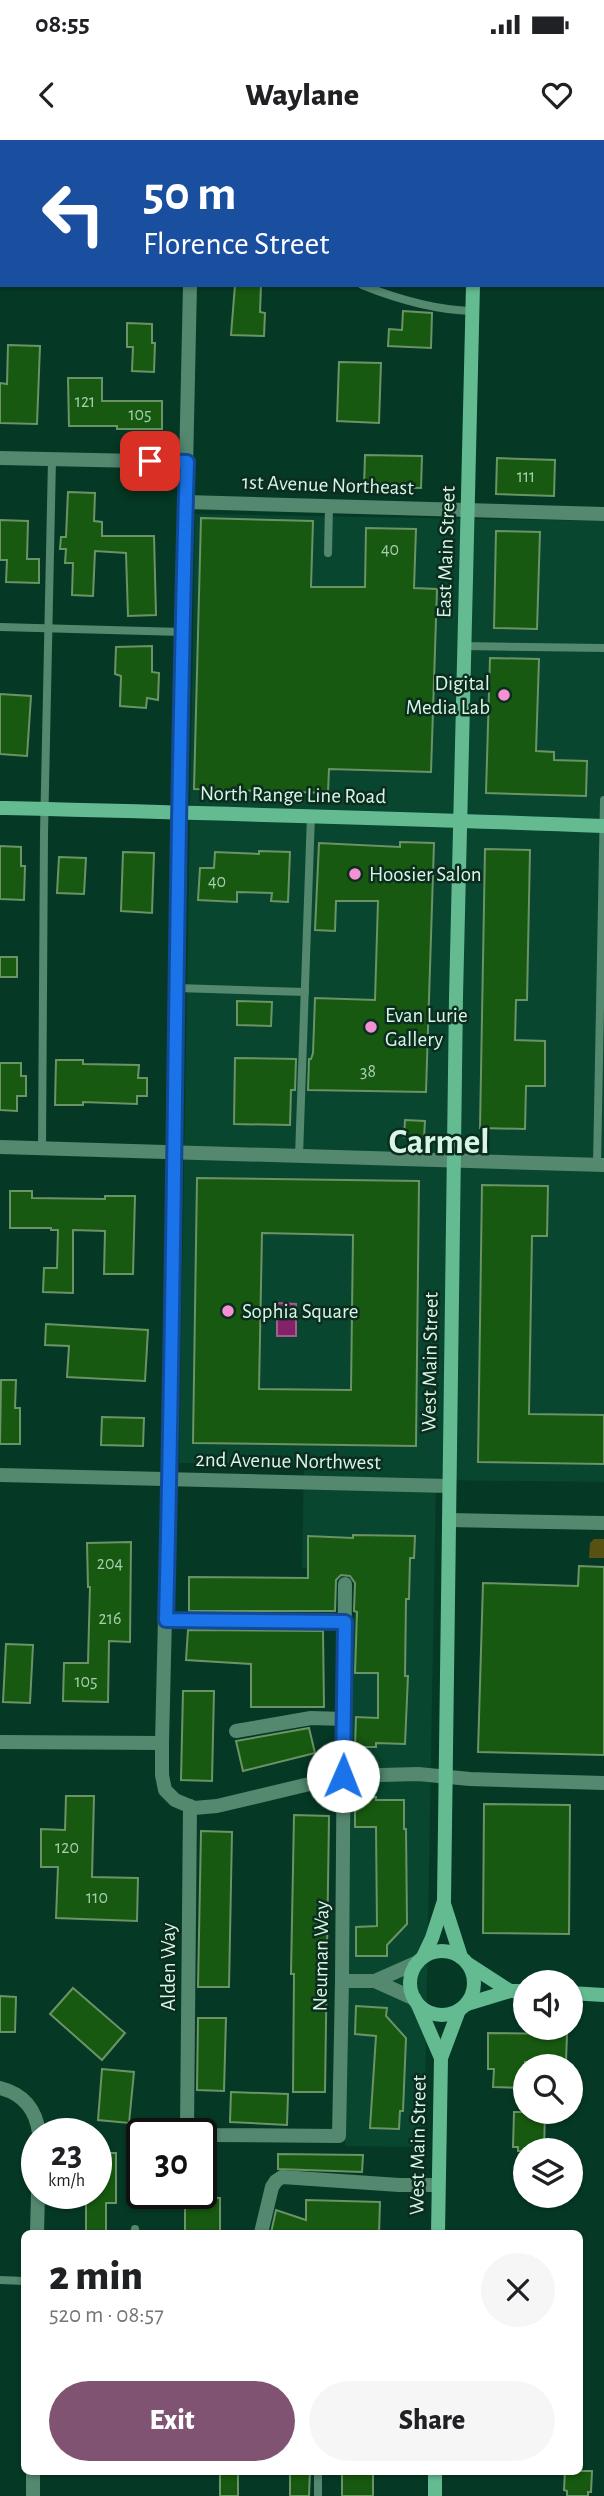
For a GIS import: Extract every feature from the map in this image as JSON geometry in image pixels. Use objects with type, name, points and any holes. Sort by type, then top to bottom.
[{"type":"main road","name":"East Main Street","points":[[460,820],[473,287]]},
{"type":"main road","name":"North Range Line Road","points":[[0,808],[311,815],[603,826]]},
{"type":"main road","name":"West Main Street","points":[[421,1959],[444,1904],[460,820]]},
{"type":"main road","name":"West Main Street","points":[[444,1904],[465,1961]]},
{"type":"main road","points":[[513,1988],[447,1951],[438,1951],[421,1959],[411,1976],[410,1984],[416,2001],[428,2011],[441,2015],[513,1992]]},
{"type":"main road","points":[[463,2007],[474,1984],[465,1961]]},
{"type":"main road","points":[[583,1994],[604,1995]]},
{"type":"main road","name":"West Main Street","points":[[416,2001],[441,2058]]},
{"type":"main road","name":"West Main Street","points":[[438,2230],[441,2058],[463,2007]]},
{"type":"main road","points":[[435,2475],[435,2496]]},
{"type":"street","points":[[190,287],[162,1743],[165,1790],[174,1800],[190,1807],[217,1806],[343,1776],[418,1774],[604,1783]]},
{"type":"street","points":[[0,458],[187,462]]},
{"type":"street","name":"1st Avenue Northeast","points":[[186,502],[604,514]]},
{"type":"street","points":[[0,1147],[600,1165]]},
{"type":"street","name":"2nd Avenue Northwest","points":[[0,1475],[449,1486]]},
{"type":"street","points":[[449,1520],[604,1523]]},
{"type":"street","name":"Neuman Way","points":[[339,2136],[345,1584]]},
{"type":"street","points":[[166,1620],[345,1622]]},
{"type":"street","points":[[236,1731],[311,1718],[344,1719]]},
{"type":"street","points":[[0,1742],[162,1743]]},
{"type":"street","name":"Alden Way","points":[[190,1807],[187,2129],[211,2135],[339,2136]]},
{"type":"street","points":[[342,1981],[375,1981],[421,1959]]},
{"type":"street","points":[[375,1981],[416,2001]]},
{"type":"street","points":[[0,2088],[14,2093],[30,2107],[36,2118]]},
{"type":"street","points":[[262,2230],[272,2187],[276,2180],[282,2177],[438,2185]]},
{"type":"street","points":[[37,2230],[38,2209]]},
{"type":"street","points":[[33,2475],[33,2496]]},
{"type":"lane","points":[[367,287],[390,296],[449,311],[472,311]]},
{"type":"lane","points":[[42,1148],[44,809],[52,459]]},
{"type":"lane","points":[[328,553],[330,506]]},
{"type":"lane","points":[[0,627],[182,632]]},
{"type":"lane","points":[[464,646],[604,648]]},
{"type":"lane","points":[[600,1165],[604,800]]},
{"type":"lane","points":[[299,1156],[311,815]]},
{"type":"lane","points":[[177,988],[306,992]]},
{"type":"lane","points":[[0,2280],[21,2281]]},
{"type":"lane","points":[[318,2475],[318,2496]]},
{"type":"shaded area","points":[[195,514],[604,521],[604,1482],[436,1480],[424,2147],[345,2146],[355,1569],[302,1568],[304,1465],[179,1463]]},
{"type":"shaded area","points":[[277,1303],[296,1304],[296,1336],[277,1336]]},
{"type":"shaded area","points":[[594,1539],[604,1539],[604,1558],[589,1558],[590,1543]]},
{"type":"building","points":[[235,287],[261,287],[260,312],[265,313],[264,336],[231,335]]},
{"type":"building","points":[[403,311],[432,313],[431,348],[388,346],[389,329],[402,330]]},
{"type":"building","points":[[127,323],[152,324],[152,343],[155,343],[154,372],[132,371],[133,347],[127,347]]},
{"type":"building","points":[[8,345],[40,346],[37,424],[0,423],[0,383],[7,384]]},
{"type":"building","points":[[339,362],[381,363],[379,423],[337,421]]},
{"type":"building","points":[[68,378],[102,378],[102,401],[162,401],[162,429],[69,426]]},
{"type":"building","points":[[365,455],[422,456],[421,488],[364,487]]},
{"type":"building","points":[[497,458],[555,460],[554,496],[496,494]]},
{"type":"building","points":[[68,492],[95,493],[94,521],[102,522],[102,536],[154,536],[156,615],[128,616],[126,553],[95,551],[93,596],[72,595],[73,563],[65,563],[66,549],[60,549],[61,537],[66,537]]},
{"type":"building","points":[[201,518],[313,521],[311,587],[365,587],[366,528],[416,529],[414,588],[437,589],[431,772],[329,769],[328,793],[194,789]]},
{"type":"building","points":[[0,520],[28,521],[27,559],[39,559],[39,583],[6,582],[7,560],[0,560]]},
{"type":"building","points":[[496,531],[540,532],[537,629],[494,628]]},
{"type":"building","points":[[152,646],[152,672],[159,673],[158,700],[147,698],[146,708],[120,706],[121,676],[115,674],[116,647]]},
{"type":"building","points":[[490,658],[539,659],[536,751],[554,752],[554,760],[587,761],[586,796],[486,793]]},
{"type":"building","points":[[0,694],[31,696],[27,756],[0,754]]},
{"type":"building","points":[[400,842],[434,843],[426,1092],[308,1090],[309,1059],[313,1053],[315,998],[375,1000],[378,901],[336,901],[335,931],[315,930],[319,843],[400,847]]},
{"type":"building","points":[[0,846],[21,847],[21,866],[25,866],[24,900],[0,899]]},
{"type":"building","points":[[485,849],[530,850],[527,1000],[516,1000],[515,1040],[545,1041],[545,1086],[526,1086],[525,1129],[480,1128]]},
{"type":"building","points":[[259,851],[290,852],[288,902],[271,901],[272,893],[237,892],[237,902],[198,900],[200,868],[214,868],[215,852],[259,854]]},
{"type":"building","points":[[123,852],[154,853],[152,913],[121,911]]},
{"type":"building","points":[[59,857],[86,858],[84,894],[57,893]]},
{"type":"building","points":[[0,957],[17,957],[17,977],[0,977]]},
{"type":"building","points":[[237,1001],[272,1002],[271,1026],[237,1025]]},
{"type":"building","points":[[235,1058],[296,1059],[295,1090],[291,1090],[290,1125],[234,1124]]},
{"type":"building","points":[[56,1060],[83,1060],[83,1064],[139,1065],[138,1078],[147,1078],[147,1096],[137,1096],[137,1104],[83,1102],[83,1105],[55,1105]]},
{"type":"building","points":[[0,1063],[21,1063],[21,1076],[26,1076],[26,1096],[17,1096],[17,1111],[0,1110]]},
{"type":"building","points":[[405,1120],[425,1121],[424,1138],[404,1137]]},
{"type":"building","name":"Sophia Square","points":[[197,1178],[419,1181],[416,1446],[193,1443]],"holes":[[[262,1233],[353,1235],[351,1390],[259,1389]]]},
{"type":"building","points":[[482,1185],[548,1186],[547,1236],[532,1236],[529,1414],[604,1415],[604,1464],[478,1462]]},
{"type":"building","points":[[10,1191],[32,1191],[32,1198],[105,1199],[105,1196],[135,1196],[133,1274],[104,1274],[105,1231],[73,1230],[73,1293],[43,1292],[44,1268],[57,1268],[58,1230],[10,1228]]},
{"type":"building","points":[[46,1324],[148,1330],[145,1381],[67,1377],[69,1346],[45,1345]]},
{"type":"building","points":[[1,1380],[16,1380],[15,1408],[20,1408],[20,1444],[0,1444]]},
{"type":"building","points":[[102,1417],[144,1418],[143,1446],[101,1445]]},
{"type":"building","points":[[353,1535],[415,1536],[414,1558],[410,1558],[409,1599],[406,1599],[405,1676],[408,1676],[405,1744],[376,1743],[376,1747],[355,1747],[356,1717],[378,1718],[378,1673],[355,1673],[357,1612],[354,1611],[355,1583],[350,1576],[341,1575],[336,1580],[335,1611],[189,1611],[189,1577],[308,1578],[308,1536],[353,1538]]},
{"type":"building","points":[[131,1542],[130,1642],[109,1641],[108,1702],[63,1701],[64,1663],[88,1663],[90,1587],[87,1543]]},
{"type":"building","points":[[579,1566],[604,1567],[604,1755],[478,1752],[483,1583],[578,1586]]},
{"type":"building","points":[[188,1630],[323,1631],[324,1707],[251,1707],[251,1664],[186,1660]]},
{"type":"building","points":[[6,1644],[33,1645],[30,1703],[3,1702]]},
{"type":"building","points":[[183,1691],[214,1691],[212,1781],[181,1780]]},
{"type":"building","points":[[309,1728],[315,1753],[243,1771],[236,1741]]},
{"type":"building","points":[[66,1796],[94,1796],[92,1877],[138,1878],[137,1921],[56,1918],[58,1867],[41,1867],[41,1829],[65,1830]]},
{"type":"building","points":[[355,1797],[404,1800],[407,1924],[387,1945],[387,1956],[356,1956],[356,1927],[377,1926],[376,1827],[355,1827]]},
{"type":"building","points":[[484,1804],[570,1805],[569,1934],[483,1933]]},
{"type":"building","points":[[294,1815],[329,1816],[325,2092],[293,2092],[294,1974],[291,1974]]},
{"type":"building","points":[[201,1831],[232,1832],[229,1987],[198,1987]]},
{"type":"building","points":[[73,1988],[125,2033],[102,2060],[50,2014]]},
{"type":"building","points":[[0,1996],[16,1997],[15,2032],[0,2032]]},
{"type":"building","points":[[356,2006],[387,2008],[386,2016],[406,2038],[403,2111],[400,2111],[399,2129],[370,2128],[376,2036],[355,2034]]},
{"type":"building","points":[[198,2018],[226,2018],[224,2091],[197,2090]]},
{"type":"building","points":[[488,2033],[513,2033],[513,2040],[567,2040],[566,2054],[513,2054],[513,2088],[493,2087],[494,2069],[488,2069]]},
{"type":"building","points":[[102,2069],[134,2072],[129,2118],[126,2118],[126,2123],[112,2121],[112,2118],[98,2118]]},
{"type":"building","points":[[231,2092],[288,2094],[287,2125],[230,2122]]},
{"type":"building","points":[[514,2124],[545,2124],[544,2138],[513,2138]]},
{"type":"building","points":[[112,2153],[116,2153],[116,2203],[112,2203]]},
{"type":"building","points":[[278,2154],[363,2155],[362,2172],[278,2169]]},
{"type":"building","points":[[217,2198],[220,2198],[220,2230],[185,2230],[185,2209],[217,2209]]},
{"type":"building","points":[[306,2200],[380,2202],[379,2230],[272,2230],[276,2210],[306,2220]]},
{"type":"building","points":[[86,2209],[106,2209],[106,2230],[86,2230]]},
{"type":"building","points":[[583,2471],[592,2471],[591,2492],[588,2492],[588,2496],[567,2496],[567,2491],[564,2490],[565,2475],[583,2475]]},
{"type":"building","points":[[220,2475],[238,2475],[238,2496],[220,2496]]},
{"type":"building","points":[[290,2475],[310,2475],[309,2496],[290,2496]]},
{"type":"building","points":[[342,2475],[373,2475],[373,2496],[342,2496]]},
{"type":"place","name":"Digital Media Lab","points":[[504,695]]},
{"type":"place","name":"Hoosier Salon","points":[[355,874]]},
{"type":"place","name":"Evan Lurie Gallery","points":[[371,1027]]},
{"type":"place","name":"Sophia Square","points":[[228,1311]]},
{"type":"district","name":"Carmel","points":[[439,1142]]},
{"type":"route","points":[[150,461],[187,462],[179,786],[166,1620],[345,1622],[343,1776]]}]
